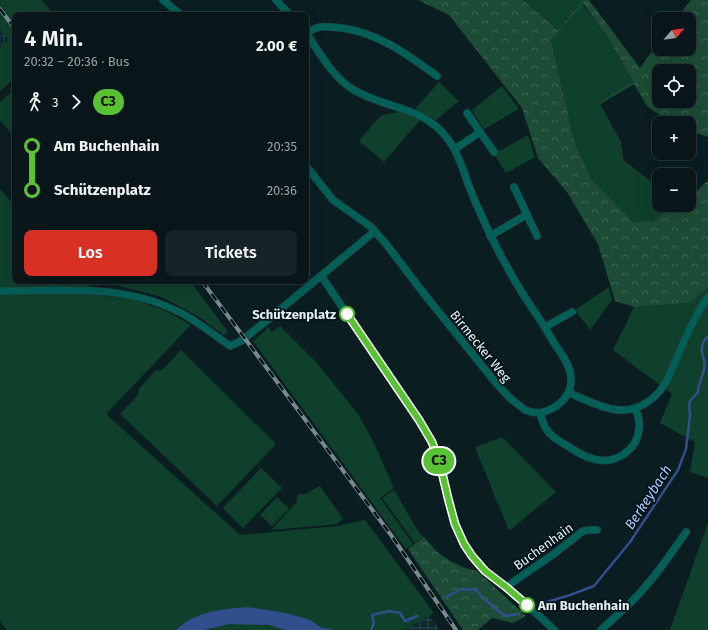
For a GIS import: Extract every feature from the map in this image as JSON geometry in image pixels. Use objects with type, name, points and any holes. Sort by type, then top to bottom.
[{"type":"street","points":[[163,0],[177,12]]},
{"type":"street","points":[[276,0],[287,12]]},
{"type":"street","points":[[309,32],[319,27],[326,27],[345,29],[365,34],[403,52],[437,76]]},
{"type":"street","points":[[309,37],[326,62],[348,86],[361,94],[414,113],[433,124],[450,140],[490,236],[518,288],[545,327],[569,370],[571,381],[569,393],[551,410],[540,413],[547,430],[556,439],[583,455],[594,460],[610,460],[621,457],[628,451],[639,434],[640,425],[635,408]]},
{"type":"street","points":[[467,113],[494,152]]},
{"type":"street","points":[[455,149],[480,132]]},
{"type":"street","name":"Birmecker Weg","points":[[309,170],[333,200],[363,220],[375,231],[458,336],[510,398],[524,410],[540,413]]},
{"type":"street","points":[[514,187],[537,236]]},
{"type":"street","points":[[490,236],[526,215]]},
{"type":"street","points":[[0,291],[98,290],[122,293],[152,301],[179,311],[230,346],[241,341],[375,231]]},
{"type":"street","points":[[322,276],[427,432],[436,451],[455,524],[464,544],[485,571],[506,587],[554,630]]},
{"type":"street","points":[[569,393],[611,409],[623,410],[641,406],[655,397],[665,385],[695,317],[708,297]]},
{"type":"street","points":[[545,327],[572,312]]},
{"type":"street","name":"Buchenhain","points":[[506,587],[583,531],[597,530]]},
{"type":"street","points":[[601,630],[645,587],[686,532]]},
{"type":"shaded area","points":[[0,30],[8,40],[0,47]]},
{"type":"shaded area","points":[[429,616],[440,630],[404,630]]},
{"type":"green space","points":[[0,0],[41,0],[52,12],[12,12],[12,81],[0,91],[0,47],[8,40],[0,30]]},
{"type":"green space","points":[[418,0],[523,0],[558,30],[583,0],[589,0],[640,68],[652,52],[652,56],[696,56],[696,12],[682,12],[691,0],[708,0],[708,137],[696,133],[696,116],[661,116],[647,106],[634,84],[600,104],[621,143],[623,160],[652,184],[622,160],[620,143],[599,103],[633,82],[610,41],[583,3],[551,40],[574,140],[592,180],[633,222],[653,221],[665,212],[696,212],[696,192],[708,180],[708,287],[690,303],[634,307],[615,301],[598,244],[567,192],[538,158],[522,108],[449,15]]},
{"type":"green space","points":[[523,0],[583,0],[558,30]]},
{"type":"green space","points":[[582,3],[610,41],[633,83],[599,103],[620,143],[622,160],[652,184],[652,212],[665,212],[653,221],[633,222],[592,180],[574,140],[551,40]]},
{"type":"green space","points":[[439,82],[459,101],[436,120],[415,109]]},
{"type":"green space","points":[[502,86],[519,109],[484,129],[472,110]]},
{"type":"green space","points":[[12,92],[12,134],[0,120],[0,102]]},
{"type":"green space","points":[[399,112],[420,120],[384,162],[359,141],[382,115]]},
{"type":"green space","points":[[528,135],[535,157],[506,173],[494,154]]},
{"type":"green space","points":[[0,189],[12,203],[12,284],[88,284],[98,295],[132,299],[166,311],[191,325],[106,414],[240,535],[337,526],[365,520],[434,613],[404,630],[7,630],[0,622]]},
{"type":"green space","points":[[120,284],[192,284],[228,332],[224,335],[199,317],[162,297],[120,286]]},
{"type":"green space","points":[[609,287],[612,300],[590,330],[575,310]]},
{"type":"green space","points":[[708,287],[708,478],[690,472],[695,442],[660,423],[672,394],[613,350],[634,307],[690,303]]},
{"type":"green space","points":[[280,326],[317,363],[358,414],[373,441],[394,488],[380,498],[413,544],[406,549],[253,341],[269,327],[272,332]]},
{"type":"green space","points":[[181,350],[276,444],[217,506],[120,414],[138,395],[139,389],[155,371],[162,370]]},
{"type":"green space","points":[[502,437],[556,492],[509,531],[475,447]]},
{"type":"green space","points":[[261,468],[282,488],[243,528],[223,508]]},
{"type":"green space","points":[[320,486],[343,519],[337,524],[271,530],[297,502],[297,496],[300,494],[305,494]]},
{"type":"green space","points":[[394,490],[423,537],[415,543],[382,498]]},
{"type":"green space","points":[[277,497],[289,509],[272,526],[260,515]]},
{"type":"green space","points":[[708,523],[708,630],[670,630]]},
{"type":"green space","points":[[424,537],[436,551],[450,561],[465,568],[477,571],[526,616],[513,623],[492,618],[478,630],[463,630],[408,549]]},
{"type":"water","points":[[247,607],[286,613],[310,620],[322,628],[332,630],[285,630],[270,625],[229,624],[204,630],[176,630],[191,619],[209,612]]},
{"type":"waterway","name":"Berkeybach","points":[[544,603],[594,586],[630,542],[678,470],[686,449],[690,401],[698,392],[704,370],[702,345],[708,336]]},
{"type":"waterway","name":"Berkeybach","points":[[446,597],[462,589],[476,590],[483,598],[505,616],[519,614]]},
{"type":"waterway","name":"Berkeybach","points":[[371,630],[374,623],[372,615],[389,611],[400,613],[405,621],[417,616]]},
{"type":"railway","points":[[0,9],[12,25]]},
{"type":"railway","points":[[204,284],[391,535],[456,630]]},
{"type":"bus line","name":"C3","points":[[347,314],[427,432],[436,451],[455,524],[464,544],[485,571],[527,605]]},
{"type":"place","name":"Schützenplatz","points":[[347,314]]},
{"type":"place","name":"Am Buchenhain","points":[[527,605]]}]
